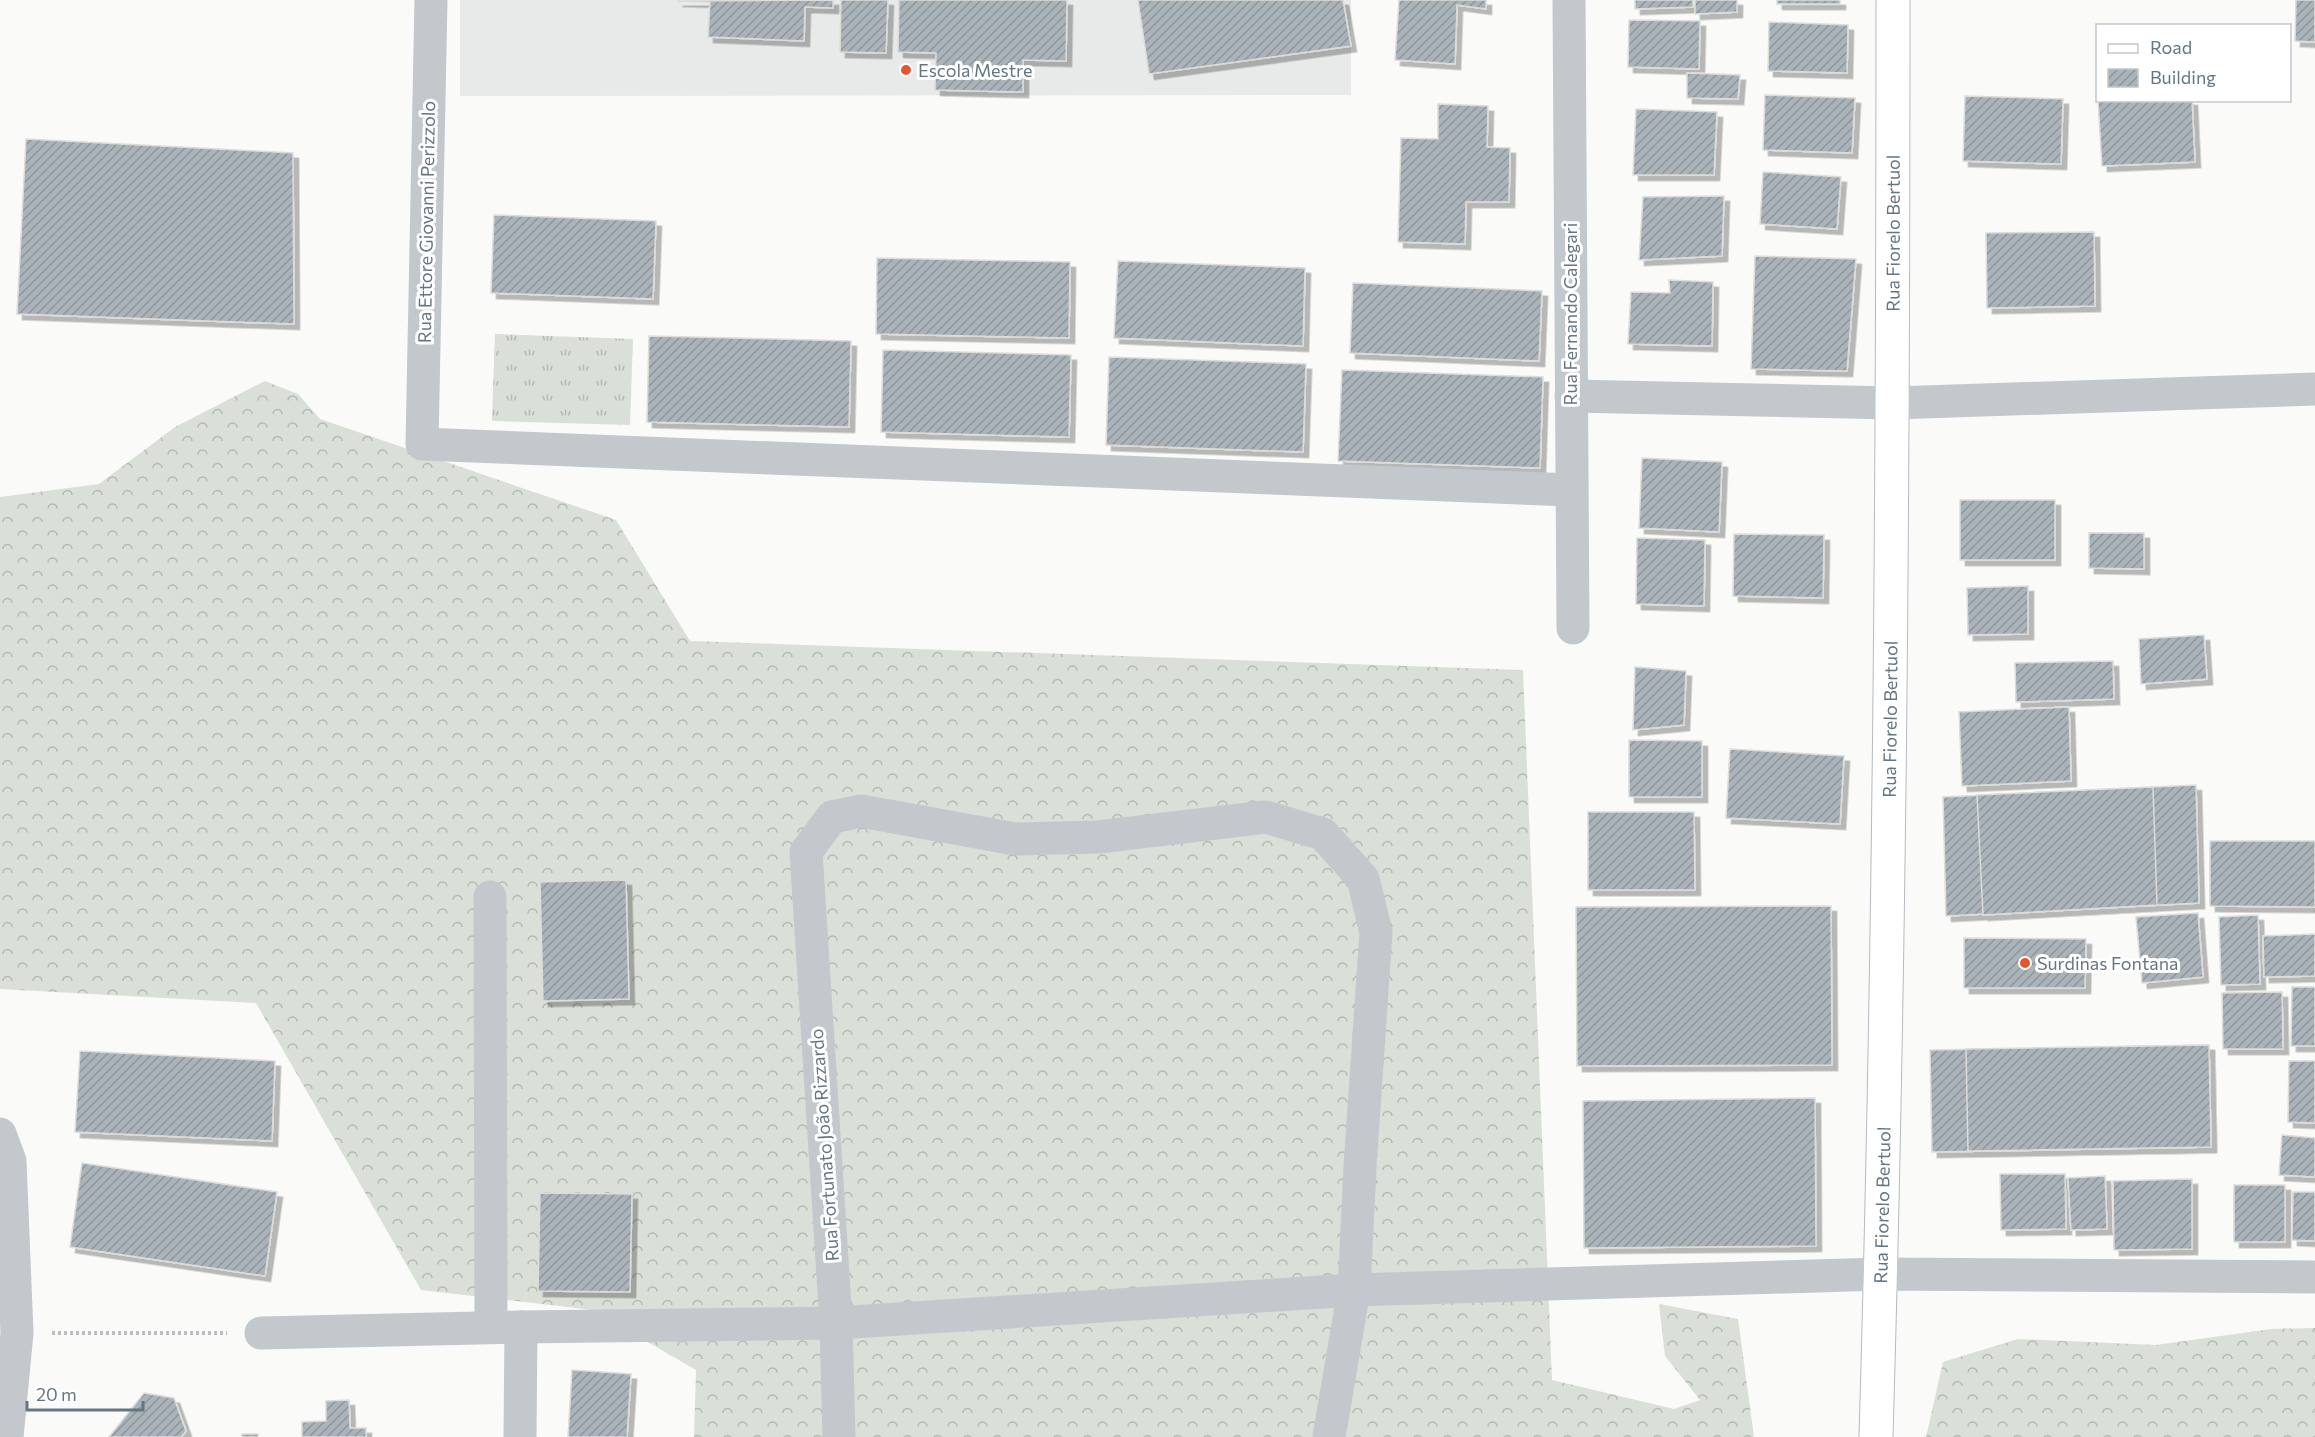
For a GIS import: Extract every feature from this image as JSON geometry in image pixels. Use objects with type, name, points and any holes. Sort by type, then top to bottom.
[{"type":"main road","name":"Rua Fiorelo Bertuol","points":[[1876,1437],[1881,1274],[1893,403],[1893,0]]},
{"type":"street","name":"Rua Ettore Giovanni Perizzolo","points":[[431,0],[422,444],[1571,490]]},
{"type":"street","name":"Rua Fernando Calegari","points":[[1569,0],[1573,628]]},
{"type":"street","points":[[1571,396],[1893,403],[2315,389]]},
{"type":"street","name":"Rua Fortunato João Rizzardo","points":[[839,1437],[836,1323],[806,852],[832,817],[861,811],[1015,839],[1098,837],[1266,817],[1323,834],[1363,879],[1376,932],[1354,1290]]},
{"type":"street","points":[[490,897],[506,1327],[520,1437]]},
{"type":"street","points":[[0,1134],[10,1161],[17,1333],[7,1437]]},
{"type":"street","points":[[261,1333],[836,1323],[1354,1290],[1881,1274],[2315,1277]]},
{"type":"street","points":[[1329,1437],[1354,1290]]},
{"type":"path","points":[[17,1333],[261,1333]]},
{"type":"shaded area","name":"Escola Mestre","points":[[460,0],[1351,0],[1351,95],[460,96]]},
{"type":"green space","points":[[495,334],[633,339],[630,425],[492,421]]},
{"type":"green space","points":[[265,381],[298,394],[320,419],[616,520],[690,641],[1523,670],[1552,1380],[1674,1409],[1700,1400],[1665,1356],[1659,1304],[1738,1319],[1754,1437],[694,1437],[696,1370],[593,1310],[421,1290],[256,1003],[0,989],[0,497],[99,484],[175,427]]},
{"type":"green space","points":[[2315,1328],[2315,1437],[1926,1437],[1943,1362],[2018,1339],[2156,1345],[2271,1329]]},
{"type":"building","points":[[833,0],[833,8],[805,7],[804,41],[708,37],[710,2],[677,1]]},
{"type":"building","points":[[841,0],[888,0],[886,53],[840,52]]},
{"type":"building","points":[[899,0],[1067,0],[1066,61],[1023,60],[1023,92],[935,90],[936,53],[898,52]]},
{"type":"building","points":[[1138,0],[1343,0],[1351,46],[1149,74]]},
{"type":"building","points":[[1399,0],[1486,0],[1486,9],[1457,5],[1455,64],[1395,60]]},
{"type":"building","points":[[1635,0],[1693,0],[1693,7],[1635,9]]},
{"type":"building","points":[[1695,0],[1737,0],[1737,12],[1695,14]]},
{"type":"building","points":[[1777,0],[1840,0],[1840,4],[1777,4]]},
{"type":"building","points":[[2296,0],[2315,0],[2315,42],[2295,41]]},
{"type":"building","points":[[1629,20],[1700,21],[1699,69],[1628,67]]},
{"type":"building","points":[[1769,22],[1848,25],[1847,73],[1768,71]]},
{"type":"building","points":[[1687,73],[1740,75],[1738,99],[1687,98]]},
{"type":"building","points":[[1765,95],[1855,98],[1852,153],[1763,150]]},
{"type":"building","points":[[1965,96],[2063,99],[2061,164],[1963,161]]},
{"type":"building","points":[[2098,102],[2192,102],[2195,162],[2102,166]]},
{"type":"building","points":[[1438,104],[1488,106],[1487,147],[1510,148],[1509,202],[1466,202],[1465,244],[1398,242],[1401,138],[1438,139]]},
{"type":"building","points":[[1636,109],[1717,112],[1714,175],[1633,175]]},
{"type":"building","points":[[26,139],[293,153],[294,324],[17,314]]},
{"type":"building","points":[[1763,172],[1841,177],[1837,229],[1760,224]]},
{"type":"building","points":[[1724,196],[1722,256],[1639,260],[1643,197]]},
{"type":"building","points":[[494,215],[656,221],[653,299],[491,293]]},
{"type":"building","points":[[2094,232],[2095,306],[1987,308],[1986,233]]},
{"type":"building","points":[[1755,256],[1856,259],[1847,371],[1751,369]]},
{"type":"building","points":[[877,258],[1070,262],[1069,338],[876,334]]},
{"type":"building","points":[[1118,261],[1305,268],[1303,346],[1114,338]]},
{"type":"building","points":[[1669,280],[1713,282],[1712,346],[1628,344],[1631,292],[1670,293]]},
{"type":"building","points":[[1353,283],[1542,291],[1539,361],[1350,353]]},
{"type":"building","points":[[649,336],[851,341],[849,427],[647,422]]},
{"type":"building","points":[[883,350],[1071,355],[1069,437],[881,432]]},
{"type":"building","points":[[1109,357],[1306,364],[1303,452],[1106,445]]},
{"type":"building","points":[[1342,370],[1543,377],[1540,468],[1338,461]]},
{"type":"building","points":[[1642,458],[1722,462],[1719,532],[1639,528]]},
{"type":"building","points":[[1960,500],[2055,500],[2055,560],[1960,560]]},
{"type":"building","points":[[2089,533],[2144,533],[2144,569],[2089,568]]},
{"type":"building","points":[[1734,534],[1824,535],[1823,598],[1733,596]]},
{"type":"building","points":[[1637,538],[1705,540],[1704,606],[1636,604]]},
{"type":"building","points":[[2028,586],[2028,634],[1968,635],[1967,588]]},
{"type":"building","points":[[2204,635],[2207,679],[2141,684],[2139,639]]},
{"type":"building","points":[[2113,661],[2114,699],[2016,702],[2015,663]]},
{"type":"building","points":[[1635,667],[1686,671],[1684,725],[1633,730]]},
{"type":"building","points":[[2069,707],[2071,781],[1962,786],[1959,712]]},
{"type":"building","points":[[1629,740],[1702,741],[1702,797],[1629,797]]},
{"type":"building","points":[[1730,749],[1844,756],[1840,824],[1726,818]]},
{"type":"building","points":[[2196,785],[2199,903],[1946,916],[1943,797]]},
{"type":"building","points":[[2153,787],[2157,905],[1983,915],[1977,795]]},
{"type":"building","points":[[1588,812],[1694,812],[1695,890],[1588,890]]},
{"type":"building","points":[[2210,841],[2315,841],[2315,907],[2210,906]]},
{"type":"building","points":[[626,880],[629,999],[543,1001],[540,882]]},
{"type":"building","points":[[1831,906],[1832,1065],[1577,1066],[1576,907]]},
{"type":"building","points":[[2198,913],[2203,977],[2142,983],[2136,917]]},
{"type":"building","points":[[2258,915],[2260,984],[2221,985],[2219,917]]},
{"type":"building","points":[[2315,934],[2315,976],[2264,977],[2263,936]]},
{"type":"building","name":"Surdinas Fontana","points":[[1964,938],[2086,939],[2085,988],[1964,988]]},
{"type":"building","points":[[2292,987],[2315,987],[2315,1046],[2291,1046]]},
{"type":"building","points":[[2282,992],[2283,1049],[2223,1049],[2222,993]]},
{"type":"building","points":[[2209,1045],[2211,1147],[1932,1152],[1930,1050]]},
{"type":"building","points":[[2209,1045],[2211,1147],[1968,1151],[1966,1049]]},
{"type":"building","points":[[80,1051],[275,1061],[272,1141],[75,1132]]},
{"type":"building","points":[[2289,1061],[2315,1061],[2315,1123],[2288,1122]]},
{"type":"building","points":[[1815,1098],[1816,1246],[1584,1248],[1583,1101]]},
{"type":"building","points":[[2282,1135],[2315,1138],[2315,1177],[2279,1175]]},
{"type":"building","points":[[82,1163],[277,1192],[265,1276],[70,1247]]},
{"type":"building","points":[[2000,1174],[2065,1174],[2066,1229],[2001,1230]]},
{"type":"building","points":[[2105,1176],[2107,1229],[2071,1230],[2068,1178]]},
{"type":"building","points":[[2192,1179],[2192,1249],[2114,1250],[2113,1181]]},
{"type":"building","points":[[2234,1185],[2285,1185],[2285,1242],[2234,1242]]},
{"type":"building","points":[[2293,1192],[2315,1192],[2315,1241],[2292,1240]]},
{"type":"building","points":[[540,1193],[632,1194],[630,1292],[538,1291]]},
{"type":"building","points":[[572,1370],[631,1374],[627,1437],[568,1437]]},
{"type":"building","points":[[144,1393],[174,1398],[186,1431],[181,1437],[109,1437]]},
{"type":"building","points":[[349,1400],[350,1428],[366,1428],[366,1437],[302,1437],[302,1422],[326,1421],[326,1401]]},
{"type":"building","points":[[242,1434],[258,1434],[258,1437],[242,1437]]},
{"type":"place","name":"Escola Mestre","points":[[906,70]]},
{"type":"place","name":"Surdinas Fontana","points":[[2025,963]]}]
